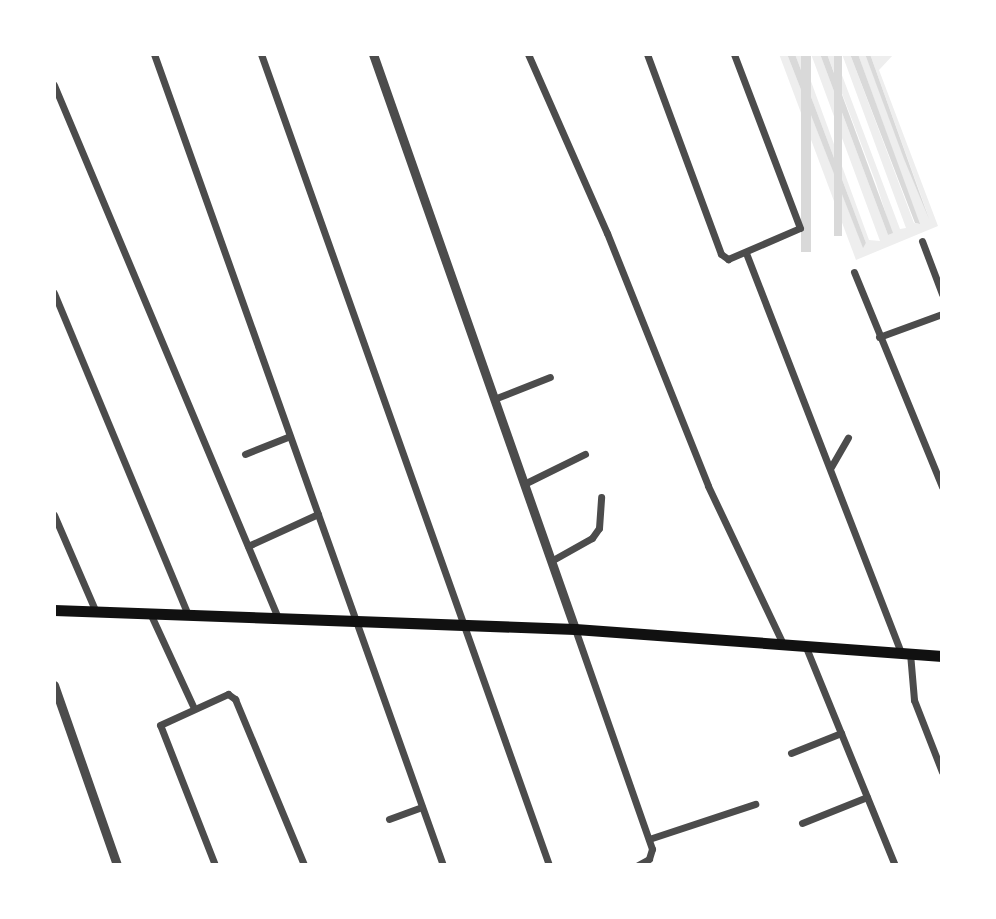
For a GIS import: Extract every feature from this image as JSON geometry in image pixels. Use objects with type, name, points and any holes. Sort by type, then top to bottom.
[{"type":"main road","points":[[54,610],[575,629],[804,643],[942,656]]},
{"type":"street","points":[[154,54],[443,865]]},
{"type":"street","points":[[271,54],[261,56],[549,865]]},
{"type":"street","points":[[373,54],[649,839],[652,849],[649,859],[638,865]]},
{"type":"street","points":[[528,54],[607,233],[708,486],[782,642]]},
{"type":"street","points":[[647,54],[721,254],[728,259],[800,228],[734,54]]},
{"type":"street","points":[[54,85],[278,618]]},
{"type":"street","points":[[922,241],[942,294]]},
{"type":"street","points":[[746,253],[906,652],[914,700],[942,772]]},
{"type":"street","points":[[854,272],[942,487]]},
{"type":"street","points":[[54,293],[188,615]]},
{"type":"street","points":[[879,337],[942,314]]},
{"type":"street","points":[[494,399],[550,377]]},
{"type":"street","points":[[245,454],[290,436]]},
{"type":"street","points":[[831,467],[848,438]]},
{"type":"street","points":[[524,484],[585,454]]},
{"type":"street","points":[[551,561],[592,538],[599,528],[601,497]]},
{"type":"street","points":[[248,546],[318,514]]},
{"type":"street","points":[[54,515],[96,612]]},
{"type":"street","points":[[150,613],[193,706]]},
{"type":"street","points":[[804,643],[892,864]]},
{"type":"street","points":[[54,685],[117,865]]},
{"type":"street","points":[[215,865],[160,731],[162,722],[193,706],[228,694],[235,699],[304,865]]},
{"type":"street","points":[[791,753],[841,733]]},
{"type":"street","points":[[802,823],[867,797]]},
{"type":"street","points":[[649,839],[755,804]]},
{"type":"street","points":[[389,819],[422,807]]},
{"type":"shaded area","points":[[779,54],[787,54],[863,247],[866,243],[795,54],[801,54],[869,240],[880,241],[811,54],[820,54],[888,235],[892,233],[876,183],[827,54],[834,54],[900,229],[906,228],[842,54],[850,54],[914,223],[919,224],[858,54],[865,54],[929,218],[870,54],[894,54],[879,70],[938,226],[856,260]]},
{"type":"shaded area","points":[[787,54],[795,54],[866,243],[863,248]]},
{"type":"shaded area","points":[[801,54],[811,54],[811,252],[801,252]]},
{"type":"shaded area","points":[[820,54],[827,54],[893,233],[888,235]]},
{"type":"shaded area","points":[[834,54],[842,54],[842,236],[834,236]]},
{"type":"shaded area","points":[[850,54],[858,54],[920,224],[915,223]]},
{"type":"shaded area","points":[[865,54],[870,54],[929,219],[904,159]]}]
